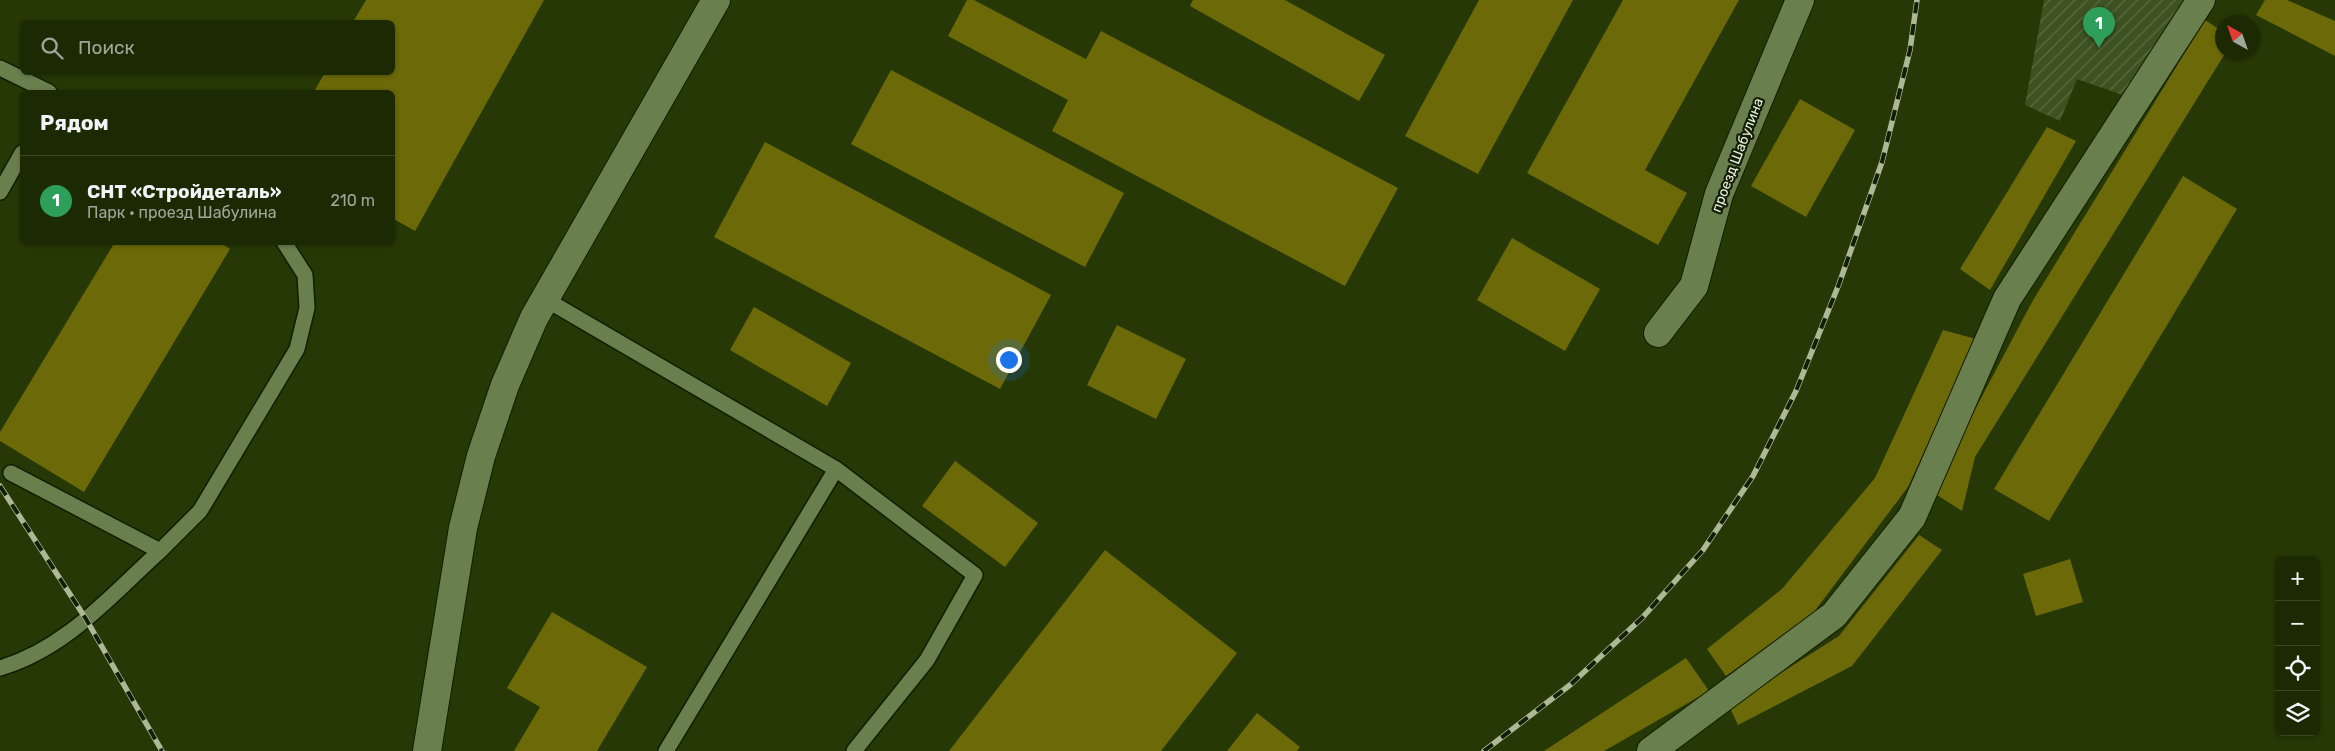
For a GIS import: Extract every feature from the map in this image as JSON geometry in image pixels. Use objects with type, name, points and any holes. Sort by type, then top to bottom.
[{"type":"street","points":[[427,751],[463,528],[481,456],[505,385],[534,318],[716,0]]},
{"type":"street","name":"проезд Шабулина","points":[[1658,333],[1694,286],[1719,194],[1800,0]]},
{"type":"street","points":[[1651,751],[1834,615],[1912,517],[2007,299],[2202,0]]},
{"type":"lane","points":[[0,68],[45,90]]},
{"type":"lane","points":[[0,192],[20,157]]},
{"type":"lane","points":[[0,668],[40,652],[98,610],[200,510],[297,349],[307,308],[305,275],[286,245]]},
{"type":"lane","points":[[545,299],[836,469],[975,575],[927,660],[854,751]]},
{"type":"lane","points":[[666,751],[836,469]]},
{"type":"lane","points":[[10,473],[160,551]]},
{"type":"green space","points":[[2044,0],[2186,0],[2131,98],[2077,79],[2060,121],[2025,105]]},
{"type":"building","points":[[366,0],[544,0],[415,231],[395,220],[395,90],[315,90],[323,75],[395,75],[395,20],[354,20]]},
{"type":"building","points":[[967,0],[974,0],[1086,59],[1101,31],[1398,188],[1345,286],[1052,131],[1068,100],[948,36]]},
{"type":"building","points":[[1193,0],[1285,0],[1385,55],[1359,101],[1190,6]]},
{"type":"building","points":[[1479,0],[1573,0],[1478,174],[1405,136]]},
{"type":"building","points":[[1623,0],[1739,0],[1645,170],[1687,193],[1658,245],[1527,173]]},
{"type":"building","points":[[2265,0],[2287,0],[2335,21],[2335,56],[2260,17],[2260,15],[2256,15]]},
{"type":"building","points":[[2205,20],[2215,26],[2215,60],[2221,60],[1975,457],[1962,511],[1937,495],[1954,449],[2032,302]]},
{"type":"building","points":[[891,70],[1124,193],[1085,267],[851,144]]},
{"type":"building","points":[[1800,99],[1855,130],[1806,217],[1751,186]]},
{"type":"building","points":[[2047,127],[2076,141],[1990,290],[1960,269]]},
{"type":"building","points":[[765,142],[1051,295],[1000,389],[714,237]]},
{"type":"building","points":[[2183,176],[2237,209],[2049,521],[1994,489]]},
{"type":"building","points":[[1512,238],[1600,289],[1565,351],[1477,300]]},
{"type":"building","points":[[113,245],[224,245],[230,249],[84,492],[0,441],[0,432]]},
{"type":"building","points":[[754,307],[851,363],[827,406],[730,350]]},
{"type":"building","points":[[1117,325],[1186,359],[1156,419],[1087,385]]},
{"type":"building","points":[[1943,330],[1976,339],[1908,487],[1814,612],[1726,676],[1707,649],[1782,589],[1875,478]]},
{"type":"building","points":[[955,461],[1038,523],[1005,567],[922,506]]},
{"type":"building","points":[[1919,535],[1942,550],[1852,666],[1738,725],[1729,706],[1839,636]]},
{"type":"building","points":[[1105,550],[1237,653],[1161,751],[949,751]]},
{"type":"building","points":[[2070,559],[2083,602],[2036,616],[2023,574]]},
{"type":"building","points":[[552,612],[647,667],[597,751],[514,751],[540,707],[507,688]]},
{"type":"building","points":[[1686,658],[1709,691],[1604,751],[1544,751]]},
{"type":"building","points":[[1257,713],[1300,747],[1297,751],[1227,751]]},
{"type":"railway","points":[[1484,751],[1570,685],[1642,618],[1703,550],[1753,476],[1796,391],[1839,284],[1882,162],[1910,50],[1917,0]]},
{"type":"railway","points":[[0,486],[86,619],[162,751]]},
{"type":"place","name":"СНТ «Стройдеталь»","points":[[2099,48]]}]
